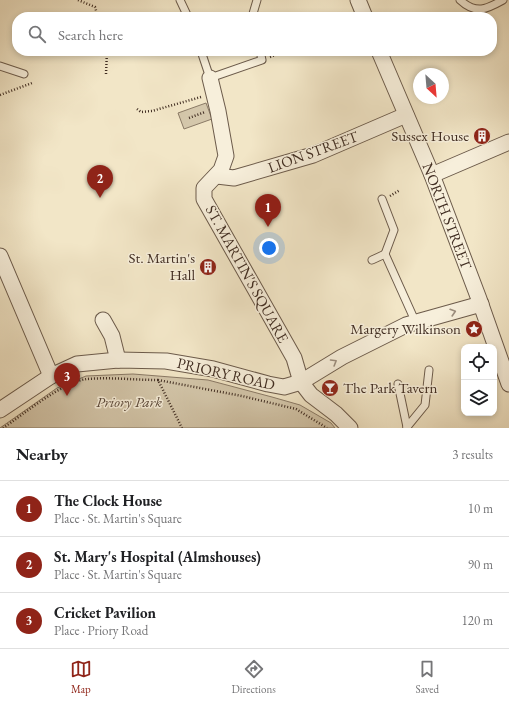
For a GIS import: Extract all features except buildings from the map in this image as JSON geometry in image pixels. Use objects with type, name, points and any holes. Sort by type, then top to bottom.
[{"type":"street","points":[[358,0],[362,12]]},
{"type":"street","name":"NORTH STREET","points":[[381,56],[432,175],[506,368],[509,384]]},
{"type":"street","name":"ST. MARTIN'S SQUARE","points":[[210,78],[212,94],[218,111],[226,156],[224,164],[217,176],[204,188],[204,199],[294,358],[300,382]]},
{"type":"street","name":"LION STREET","points":[[217,176],[234,178],[313,155],[406,115]]},
{"type":"street","points":[[432,175],[509,142]]},
{"type":"street","points":[[0,256],[51,376]]},
{"type":"street","name":"PRIORY ROAD","points":[[0,410],[51,376],[77,364],[118,360],[166,361],[213,369],[284,387],[300,382],[342,357],[394,330],[406,325],[481,304]]},
{"type":"street","points":[[103,320],[112,336],[118,360]]},
{"type":"street","points":[[300,382],[311,395],[336,414],[350,428]]},
{"type":"lane","points":[[180,0],[186,12]]},
{"type":"lane","points":[[253,12],[257,0]]},
{"type":"lane","points":[[460,0],[470,7],[478,10],[488,9],[503,0]]},
{"type":"lane","points":[[202,56],[210,78],[262,60],[261,56]]},
{"type":"lane","points":[[0,66],[24,74]]},
{"type":"lane","points":[[372,260],[385,254],[394,230],[382,199]]},
{"type":"lane","points":[[385,254],[416,323]]},
{"type":"lane","points":[[408,428],[425,405],[429,370]]},
{"type":"lane","points":[[398,384],[408,428]]},
{"type":"path","points":[[78,0],[95,7],[96,12]]},
{"type":"path","points":[[106,56],[106,74]]},
{"type":"path","points":[[262,60],[272,56]]},
{"type":"path","points":[[0,95],[32,83]]},
{"type":"path","points":[[137,109],[141,112],[152,111],[212,94]]},
{"type":"path","points":[[3,428],[53,394],[86,379],[158,380],[242,396],[296,409],[327,428]]},
{"type":"path","points":[[158,380],[182,428]]},
{"type":"green space","points":[[206,103],[212,119],[184,129],[178,113]]},
{"type":"green space","name":"Priory Park","points":[[133,374],[208,380],[272,397],[300,405],[331,423],[335,428],[0,428],[57,388],[86,376]]},
{"type":"place","name":"Sussex House","points":[[482,136]]},
{"type":"place","name":"St. Mary's Hospital (Almshouses)","points":[[100,198]]},
{"type":"place","name":"The Clock House","points":[[268,227]]},
{"type":"place","name":"St. Martin's Hall","points":[[208,267]]},
{"type":"place","name":"Margery Wilkinson","points":[[474,329]]},
{"type":"place","name":"The Park Tavern","points":[[330,388]]},
{"type":"place","name":"Cricket Pavilion","points":[[67,396]]}]
